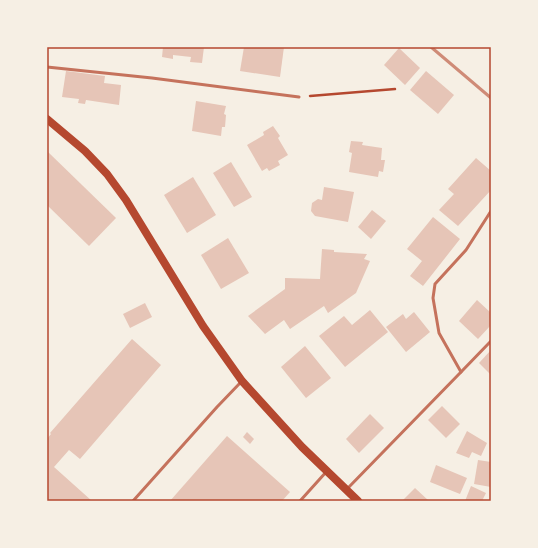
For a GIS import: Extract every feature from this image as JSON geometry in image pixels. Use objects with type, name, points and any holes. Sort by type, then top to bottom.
[{"type":"main road","points":[[47,119],[85,151],[111,179],[134,212],[203,326],[242,381],[302,447],[358,501]]},
{"type":"lane","points":[[47,67],[152,78],[300,97]]},
{"type":"lane","points":[[461,372],[439,332],[433,298],[435,284],[466,250],[491,211]]},
{"type":"lane","points":[[346,490],[491,341]]},
{"type":"lane","points":[[133,501],[217,406],[242,381]]},
{"type":"lane","points":[[300,501],[327,471]]},
{"type":"path","points":[[300,97],[395,89]]},
{"type":"building","points":[[163,47],[204,47],[202,63],[190,62],[191,57],[173,55],[173,59],[162,57]]},
{"type":"building","points":[[244,47],[284,47],[280,77],[240,71]]},
{"type":"building","points":[[399,48],[420,68],[405,85],[384,65]]},
{"type":"building","points":[[66,71],[105,76],[104,83],[121,85],[119,105],[86,100],[85,104],[78,103],[79,99],[62,97]]},
{"type":"building","points":[[426,71],[454,95],[438,114],[410,90]]},
{"type":"building","points":[[196,101],[226,106],[224,114],[226,115],[225,127],[222,127],[221,136],[192,131]]},
{"type":"building","points":[[273,126],[280,136],[278,138],[288,155],[278,161],[280,165],[269,171],[267,168],[262,171],[247,145],[264,135],[263,132]]},
{"type":"building","points":[[351,141],[363,142],[362,145],[382,148],[381,160],[385,160],[383,172],[379,171],[378,177],[349,172],[352,153],[349,152]]},
{"type":"building","points":[[47,151],[116,218],[89,246],[47,205]]},
{"type":"building","points":[[476,158],[491,171],[491,190],[458,226],[439,210],[454,194],[448,189]]},
{"type":"building","points":[[231,162],[252,197],[234,207],[213,173]]},
{"type":"building","points":[[193,177],[216,215],[187,233],[164,195]]},
{"type":"building","points":[[324,187],[354,192],[348,222],[315,216],[311,211],[312,203],[318,199],[322,200]]},
{"type":"building","points":[[372,210],[386,221],[371,239],[358,227]]},
{"type":"building","points":[[433,217],[460,239],[423,286],[410,276],[422,261],[407,249]]},
{"type":"building","points":[[228,238],[249,273],[221,289],[201,255]]},
{"type":"building","points":[[322,249],[334,250],[334,252],[367,254],[364,259],[370,261],[356,293],[328,313],[324,306],[290,329],[284,320],[265,334],[248,316],[285,289],[285,278],[320,279]]},
{"type":"building","points":[[477,300],[491,313],[491,325],[478,339],[459,321]]},
{"type":"building","points":[[145,303],[152,317],[130,328],[123,314]]},
{"type":"building","points":[[370,310],[388,332],[345,367],[319,336],[344,316],[352,325]]},
{"type":"building","points":[[414,312],[430,332],[406,352],[386,327],[403,314],[406,319]]},
{"type":"building","points":[[132,339],[161,365],[80,459],[69,450],[54,467],[92,501],[47,501],[47,439],[51,434],[50,433]]},
{"type":"building","points":[[305,346],[331,378],[306,398],[281,367]]},
{"type":"building","points":[[491,350],[491,373],[490,374],[479,363]]},
{"type":"building","points":[[442,406],[460,424],[446,438],[428,420]]},
{"type":"building","points":[[370,414],[384,428],[359,453],[346,439]]},
{"type":"building","points":[[467,431],[487,443],[481,456],[472,452],[469,458],[456,453]]},
{"type":"building","points":[[247,432],[254,439],[250,444],[243,437]]},
{"type":"building","points":[[227,436],[290,492],[282,501],[170,501]]},
{"type":"building","points":[[478,460],[491,462],[491,487],[474,484]]},
{"type":"building","points":[[436,465],[467,478],[460,494],[430,482]]},
{"type":"building","points":[[471,486],[486,493],[482,501],[465,501]]},
{"type":"building","points":[[415,488],[429,501],[402,501]]},
{"type":"railway","points":[[431,47],[491,98]]}]
